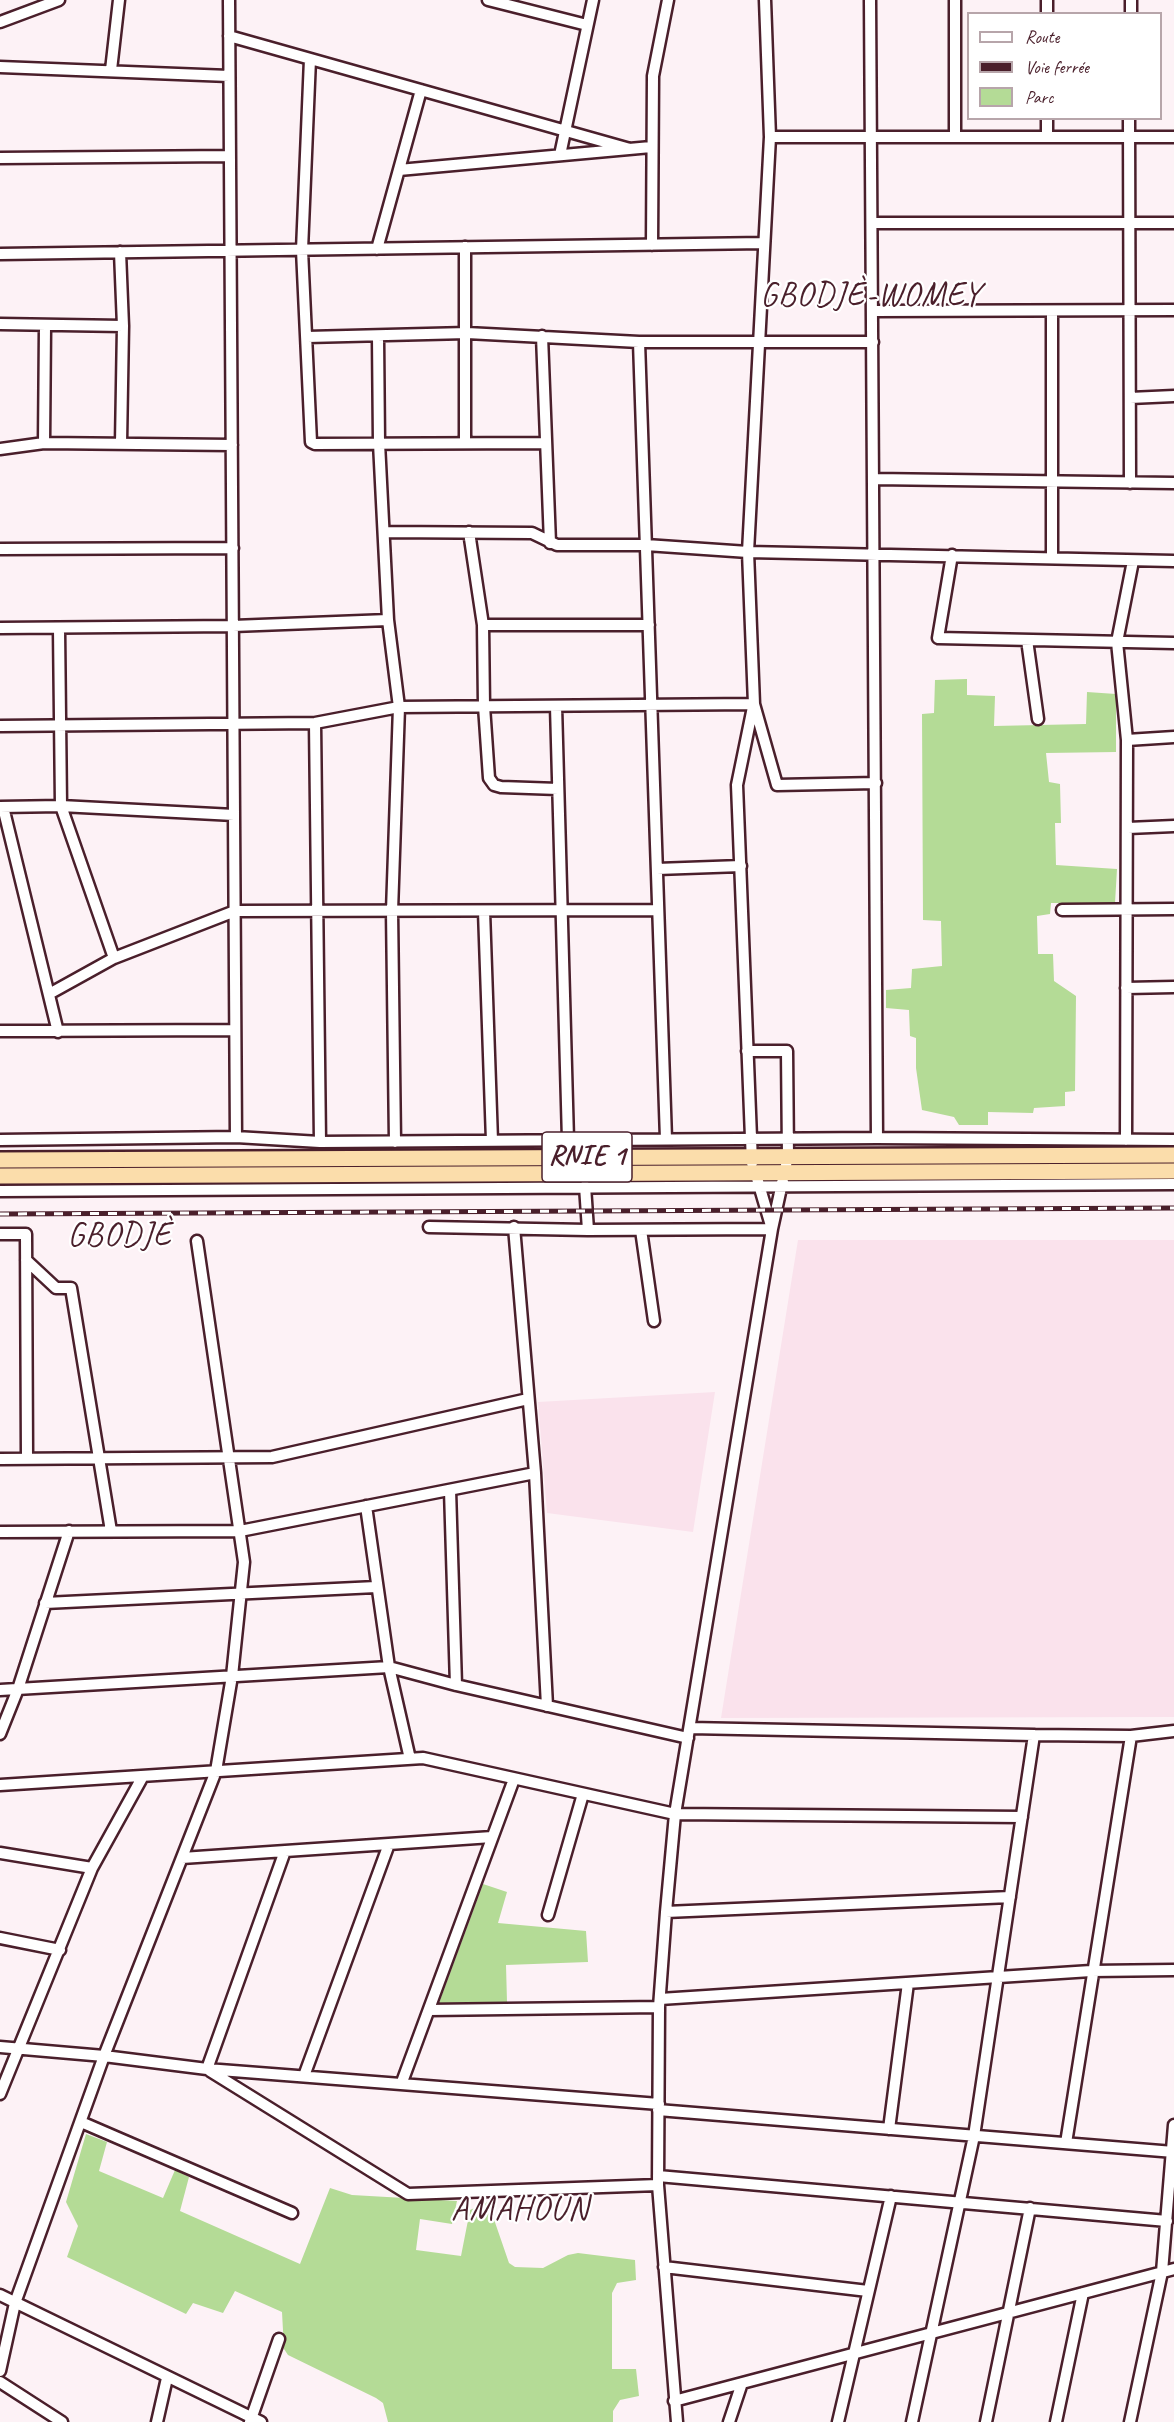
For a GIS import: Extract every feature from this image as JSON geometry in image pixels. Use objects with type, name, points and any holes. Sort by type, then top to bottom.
[{"type":"highway","name":"RNIE 1","points":[[0,1160],[1174,1155]]},
{"type":"highway","name":"RNIE 1","points":[[0,1176],[783,1178],[1174,1171]]},
{"type":"street","points":[[0,22],[59,0]]},
{"type":"street","points":[[111,70],[119,0]]},
{"type":"street","points":[[229,0],[236,1137]]},
{"type":"street","points":[[488,0],[587,25]]},
{"type":"street","points":[[560,155],[593,0]]},
{"type":"street","points":[[652,245],[653,76],[668,0]]},
{"type":"street","points":[[765,0],[770,137],[748,552],[754,704],[777,785],[876,783]]},
{"type":"street","points":[[870,0],[877,1137]]},
{"type":"street","points":[[955,0],[955,137]]},
{"type":"street","points":[[229,36],[630,149]]},
{"type":"street","points":[[310,59],[302,250],[311,441],[315,444],[544,443]]},
{"type":"street","points":[[0,67],[229,76]]},
{"type":"street","points":[[377,249],[421,90]]},
{"type":"street","points":[[1047,120],[1047,137]]},
{"type":"street","points":[[1129,120],[1130,483]]},
{"type":"street","points":[[770,137],[1174,137]]},
{"type":"street","points":[[399,170],[651,147]]},
{"type":"street","points":[[0,158],[230,156]]},
{"type":"street","points":[[872,223],[1174,223]]},
{"type":"street","points":[[0,254],[764,243]]},
{"type":"street","points":[[465,247],[467,333],[465,442]]},
{"type":"street","points":[[120,252],[123,326],[121,443]]},
{"type":"street","points":[[873,311],[1174,310]]},
{"type":"street","points":[[1052,311],[1052,558]]},
{"type":"street","points":[[0,324],[45,327],[123,326]]},
{"type":"street","points":[[44,443],[45,327]]},
{"type":"street","points":[[307,337],[467,333],[639,342],[873,342]]},
{"type":"street","points":[[542,336],[544,443],[550,543]]},
{"type":"street","points":[[378,337],[379,443],[388,620],[399,707],[392,911],[395,1142]]},
{"type":"street","points":[[639,342],[666,1139]]},
{"type":"street","points":[[1130,398],[1174,396]]},
{"type":"street","points":[[0,449],[44,443],[232,445]]},
{"type":"street","points":[[874,479],[1174,483]]},
{"type":"street","points":[[384,532],[532,534],[557,545],[646,545],[748,552],[1174,561]]},
{"type":"street","points":[[469,532],[483,625],[487,764],[494,785],[558,789]]},
{"type":"street","points":[[0,549],[233,548]]},
{"type":"street","points":[[952,555],[938,638],[1174,643]]},
{"type":"street","points":[[1126,1140],[1127,740],[1117,642],[1133,561]]},
{"type":"street","points":[[0,628],[233,626],[388,620]]},
{"type":"street","points":[[483,625],[649,625]]},
{"type":"street","points":[[59,629],[61,806],[114,958]]},
{"type":"street","points":[[1027,640],[1038,719]]},
{"type":"street","points":[[0,726],[315,723],[399,707],[754,704]]},
{"type":"street","points":[[754,704],[737,785],[749,1139],[750,1156],[772,1229]]},
{"type":"street","points":[[556,706],[568,1140]]},
{"type":"street","points":[[315,723],[320,1142]]},
{"type":"street","points":[[1127,740],[1174,737]]},
{"type":"street","points":[[58,1032],[1,807],[61,806],[234,815]]},
{"type":"street","points":[[1128,828],[1174,826]]},
{"type":"street","points":[[657,869],[741,866]]},
{"type":"street","points":[[1062,910],[1174,909]]},
{"type":"street","points":[[49,994],[114,958],[235,911],[658,910]]},
{"type":"street","points":[[484,911],[492,1141]]},
{"type":"street","points":[[1126,988],[1174,987]]},
{"type":"street","points":[[0,1031],[236,1030]]},
{"type":"street","points":[[677,2422],[658,2180],[659,2003],[666,1912],[675,1814],[772,1229],[788,1156],[786,1051],[747,1051]]},
{"type":"street","points":[[0,1140],[236,1137],[320,1142],[395,1142],[877,1137],[1174,1140]]},
{"type":"street","points":[[0,1191],[585,1186],[757,1178]]},
{"type":"street","points":[[783,1178],[1174,1184]]},
{"type":"street","points":[[585,1186],[588,1230]]},
{"type":"street","points":[[429,1227],[588,1230],[772,1229]]},
{"type":"street","points":[[514,1227],[535,1473],[547,1706]]},
{"type":"street","points":[[641,1230],[654,1321]]},
{"type":"street","points":[[0,1234],[26,1234],[27,1458]]},
{"type":"street","points":[[0,2371],[15,2303],[104,2056],[216,1771],[232,1676],[244,1562],[197,1241]]},
{"type":"street","points":[[26,1260],[56,1288],[71,1288],[111,1531]]},
{"type":"street","points":[[0,1459],[272,1457],[528,1399]]},
{"type":"street","points":[[0,1532],[240,1531],[535,1473]]},
{"type":"street","points":[[450,1490],[456,1685]]},
{"type":"street","points":[[366,1506],[388,1667],[410,1759]]},
{"type":"street","points":[[0,1734],[18,1689],[69,1531]]},
{"type":"street","points":[[45,1604],[376,1587]]},
{"type":"street","points":[[0,1690],[388,1667],[547,1706],[689,1733],[1131,1736],[1174,1731]]},
{"type":"street","points":[[912,2422],[934,2332],[974,2136],[1034,1735]]},
{"type":"street","points":[[1066,2143],[1091,1971],[1131,1736]]},
{"type":"street","points":[[0,1785],[423,1758],[675,1814],[1022,1817]]},
{"type":"street","points":[[0,2094],[93,1868],[143,1776]]},
{"type":"street","points":[[402,2082],[514,1779]]},
{"type":"street","points":[[548,1915],[583,1794]]},
{"type":"street","points":[[182,1858],[492,1837]]},
{"type":"street","points":[[304,2076],[389,1844]]},
{"type":"street","points":[[207,2070],[285,1851]]},
{"type":"street","points":[[0,1853],[93,1868]]},
{"type":"street","points":[[666,1912],[1010,1897]]},
{"type":"street","points":[[0,1938],[60,1950]]},
{"type":"street","points":[[429,2010],[659,2003],[1091,1971],[1174,1970]]},
{"type":"street","points":[[890,2129],[908,1983]]},
{"type":"street","points":[[0,2047],[104,2056],[207,2070],[402,2082],[890,2129],[1173,2152]]},
{"type":"street","points":[[207,2070],[408,2194],[658,2180],[891,2196],[1167,2220]]},
{"type":"street","points":[[81,2121],[292,2214]]},
{"type":"street","points":[[1130,2422],[1162,2272],[1174,2125]]},
{"type":"street","points":[[837,2422],[891,2196]]},
{"type":"street","points":[[986,2422],[1011,2312],[1030,2208]]},
{"type":"street","points":[[664,2267],[868,2291]]},
{"type":"street","points":[[674,2401],[1174,2269]]},
{"type":"street","points":[[1056,2422],[1083,2293]]},
{"type":"street","points":[[0,2295],[254,2421],[279,2339]]},
{"type":"street","points":[[157,2422],[167,2378]]},
{"type":"street","points":[[0,2382],[62,2422]]},
{"type":"street","points":[[729,2422],[742,2383]]},
{"type":"shaded area","points":[[798,1240],[1174,1240],[1174,1717],[721,1718]]},
{"type":"shaded area","points":[[715,1392],[693,1532],[547,1513],[538,1402]]},
{"type":"green space","points":[[967,679],[967,695],[995,696],[994,726],[1086,724],[1087,692],[1116,694],[1116,752],[1046,753],[1049,782],[1060,784],[1061,823],[1055,823],[1056,865],[1117,869],[1115,903],[1051,903],[1050,914],[1037,916],[1038,954],[1053,954],[1054,981],[1076,996],[1075,1091],[1065,1092],[1065,1106],[1034,1108],[1033,1113],[988,1112],[988,1125],[959,1125],[954,1117],[922,1110],[916,1068],[916,1038],[910,1036],[909,1010],[886,1008],[886,990],[911,988],[912,969],[942,966],[941,921],[923,920],[922,714],[934,713],[935,680]]},
{"type":"green space","points":[[483,1884],[507,1892],[498,1923],[586,1931],[588,1962],[506,1965],[507,2002],[439,2003]]},
{"type":"green space","points":[[86,2134],[107,2142],[99,2171],[163,2198],[175,2170],[189,2177],[180,2211],[300,2264],[330,2188],[352,2195],[457,2201],[452,2224],[420,2219],[416,2250],[461,2256],[470,2210],[488,2202],[509,2263],[515,2267],[543,2268],[568,2255],[578,2253],[635,2260],[636,2280],[617,2283],[612,2293],[612,2369],[636,2369],[639,2396],[620,2400],[613,2411],[613,2422],[388,2422],[383,2403],[376,2398],[288,2355],[284,2349],[282,2312],[235,2291],[223,2313],[193,2303],[186,2314],[67,2257],[78,2226],[66,2202]]},
{"type":"railway","points":[[0,1214],[1174,1208]]},
{"type":"district","name":"GBODJÈ-WOMEY","points":[[871,296]]},
{"type":"district","name":"GBODJÈ","points":[[120,1236]]},
{"type":"district","name":"AMAHOUN","points":[[520,2210]]}]
